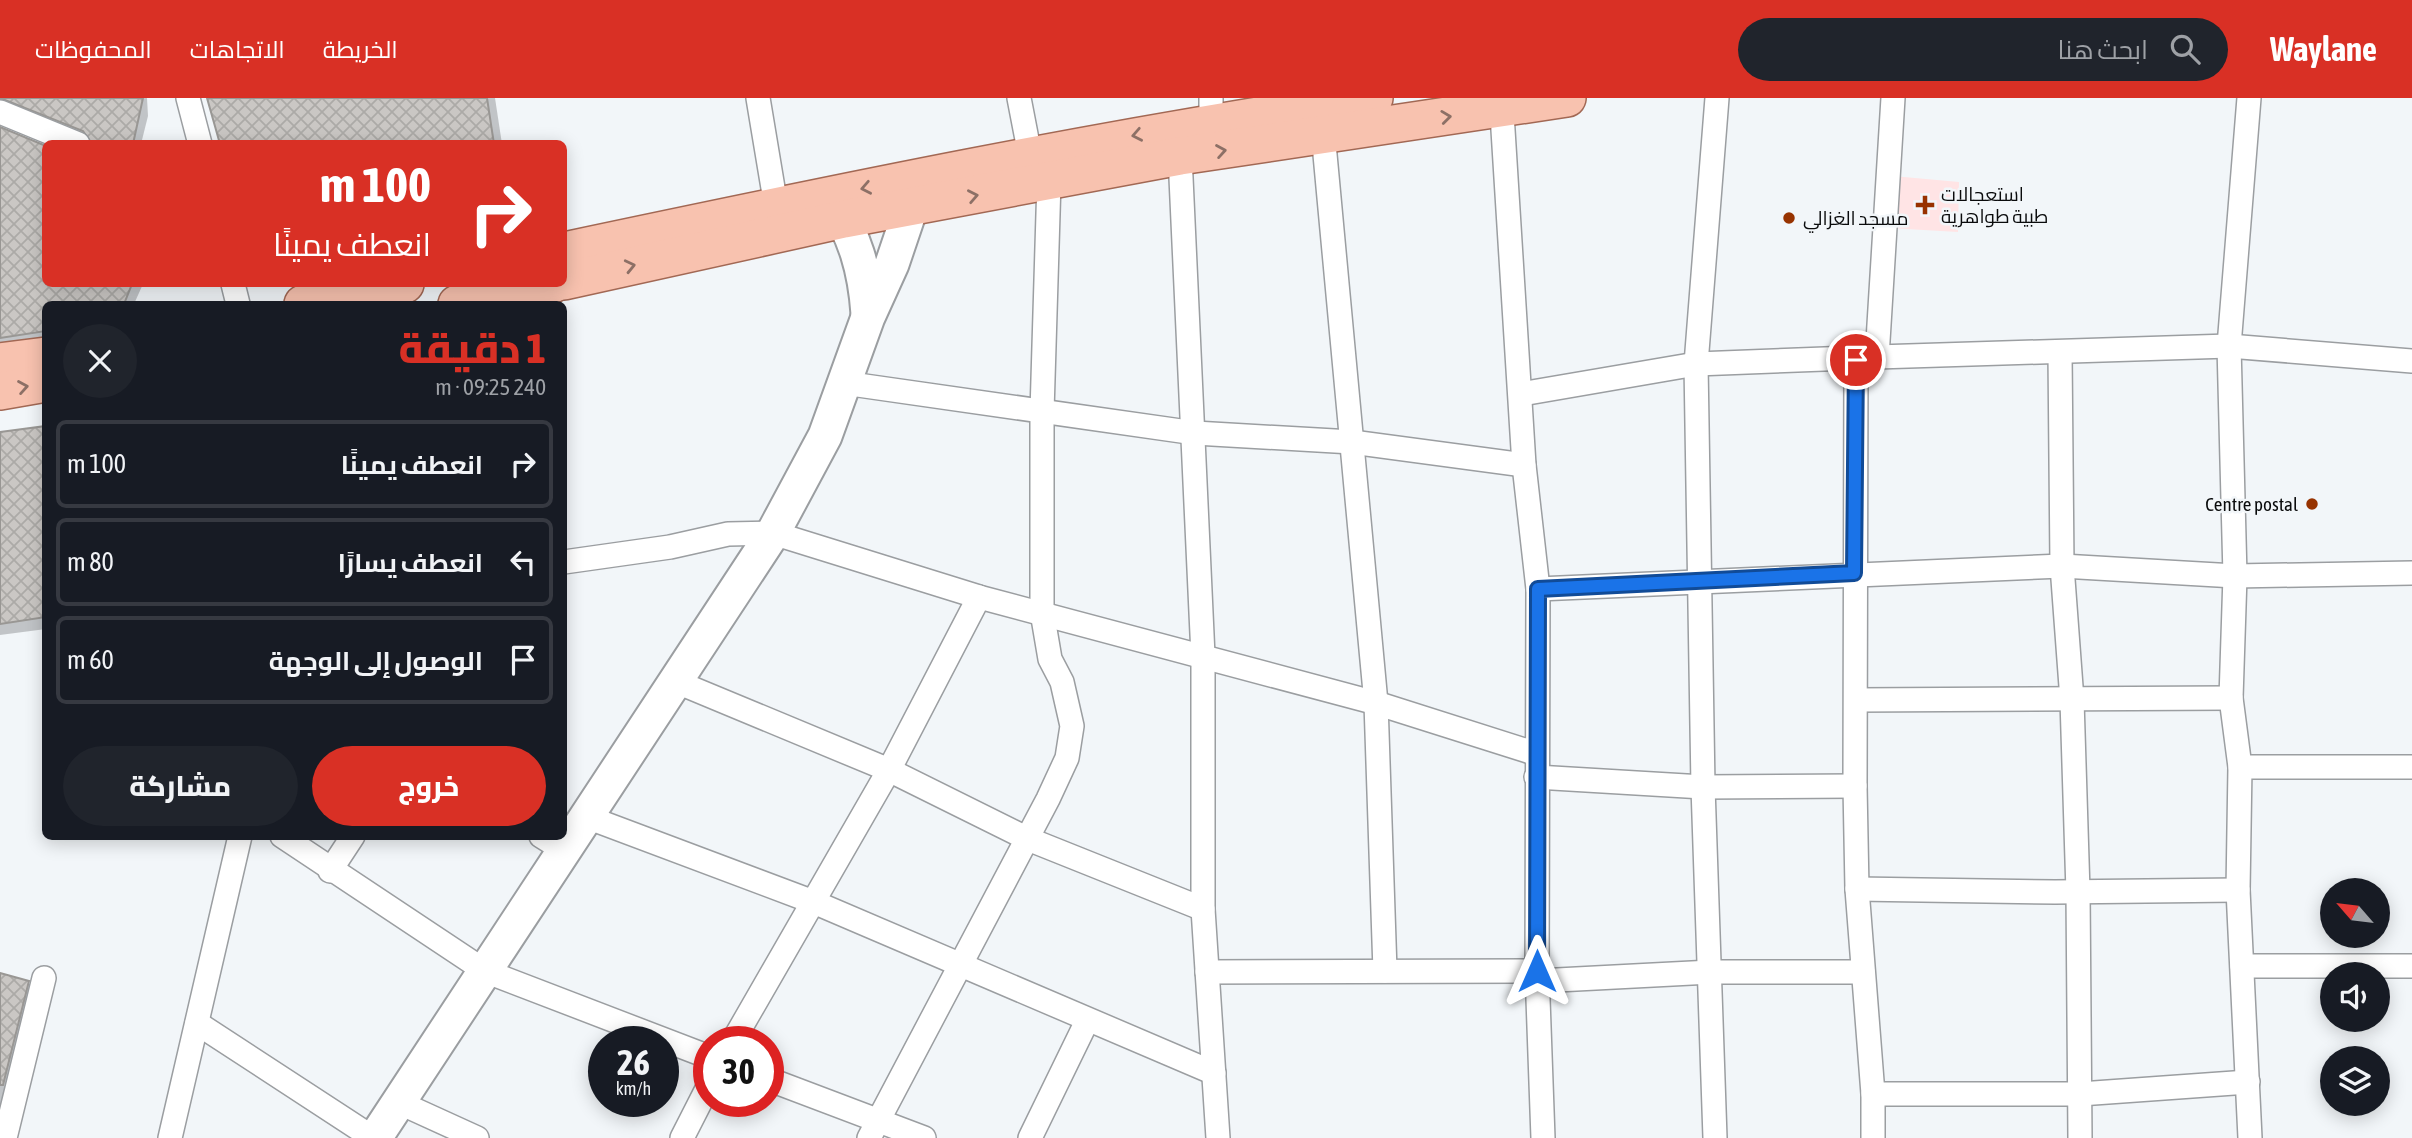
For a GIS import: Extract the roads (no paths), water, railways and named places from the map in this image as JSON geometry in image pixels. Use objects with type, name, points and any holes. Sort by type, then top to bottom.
[{"type":"main road","points":[[1040,168],[1211,110],[1374,98]]},
{"type":"main road","points":[[567,280],[836,207],[1040,168],[1180,156],[1501,104],[1567,98]]},
{"type":"main road","points":[[567,833],[587,817],[773,533],[816,454],[916,193]]},
{"type":"main road","points":[[567,250],[776,206],[836,207]]},
{"type":"main road","points":[[836,207],[858,250],[866,283],[868,317]]},
{"type":"main road","points":[[318,301],[390,287]]},
{"type":"main road","points":[[477,301],[530,293]]},
{"type":"main road","points":[[0,362],[42,357]]},
{"type":"main road","points":[[0,391],[42,384]]},
{"type":"main road","points":[[374,1138],[485,971],[553,844]]},
{"type":"street","points":[[188,98],[199,140]]},
{"type":"street","points":[[758,98],[776,206]]},
{"type":"street","points":[[874,1128],[1028,839],[1067,758],[1072,726],[1062,682],[1050,659],[1042,612],[1040,168],[1019,98]]},
{"type":"street","points":[[1715,1138],[1703,787],[1702,580],[1696,364],[1717,98]]},
{"type":"street","points":[[1873,1138],[1873,1094],[1857,889],[1854,573],[1866,359],[1893,98]]},
{"type":"street","points":[[2249,98],[2228,346],[2235,576],[2231,698],[2240,767],[2238,890],[2250,1138]]},
{"type":"street","points":[[1501,104],[1524,464],[1538,589],[1536,777],[1543,1138]]},
{"type":"street","points":[[0,112],[68,140]]},
{"type":"street","points":[[1323,133],[1376,703],[1385,971]]},
{"type":"street","points":[[1180,156],[1195,433],[1203,656],[1203,909],[1218,1138]]},
{"type":"street","points":[[1521,394],[1696,364],[2228,346],[2412,361]]},
{"type":"street","points":[[2060,353],[2062,566],[2072,700],[2078,891],[2080,1138]]},
{"type":"street","points":[[844,383],[1195,433],[1352,442],[1524,464]]},
{"type":"street","points":[[567,562],[670,547],[728,534],[773,533],[979,597],[1376,703],[1537,754]]},
{"type":"street","points":[[1538,589],[1854,573],[2062,566],[2235,576],[2412,573]]},
{"type":"street","points":[[742,1026],[816,903],[979,597]]},
{"type":"street","points":[[677,682],[889,770],[1028,839],[1203,909]]},
{"type":"street","points":[[1857,700],[2231,698]]},
{"type":"street","points":[[2240,767],[2412,767]]},
{"type":"street","points":[[1536,777],[1703,787],[1855,786]]},
{"type":"street","points":[[587,817],[816,903],[1214,1073]]},
{"type":"street","points":[[170,1138],[239,840]]},
{"type":"street","points":[[287,840],[330,871],[485,971],[693,1051]]},
{"type":"street","points":[[330,871],[350,840]]},
{"type":"street","points":[[1857,889],[2238,890]]},
{"type":"street","points":[[2242,966],[2412,966]]},
{"type":"street","points":[[1207,972],[1385,971],[1538,976],[1863,972]]},
{"type":"street","points":[[5,1138],[44,978]]},
{"type":"street","points":[[1030,1138],[1087,1021]]},
{"type":"street","points":[[197,1023],[374,1138]]},
{"type":"street","points":[[1873,1094],[2080,1094],[2248,1082]]},
{"type":"street","points":[[784,1086],[874,1128],[924,1138]]},
{"type":"street","points":[[398,1102],[477,1138]]},
{"type":"street","points":[[682,1138],[693,1116]]},
{"type":"place","name":"استعجالات طبية طواهرية","points":[[1925,205]]},
{"type":"place","name":"مسجد الغزالي","points":[[1789,218]]},
{"type":"place","name":"Centre postal","points":[[2312,504]]}]
